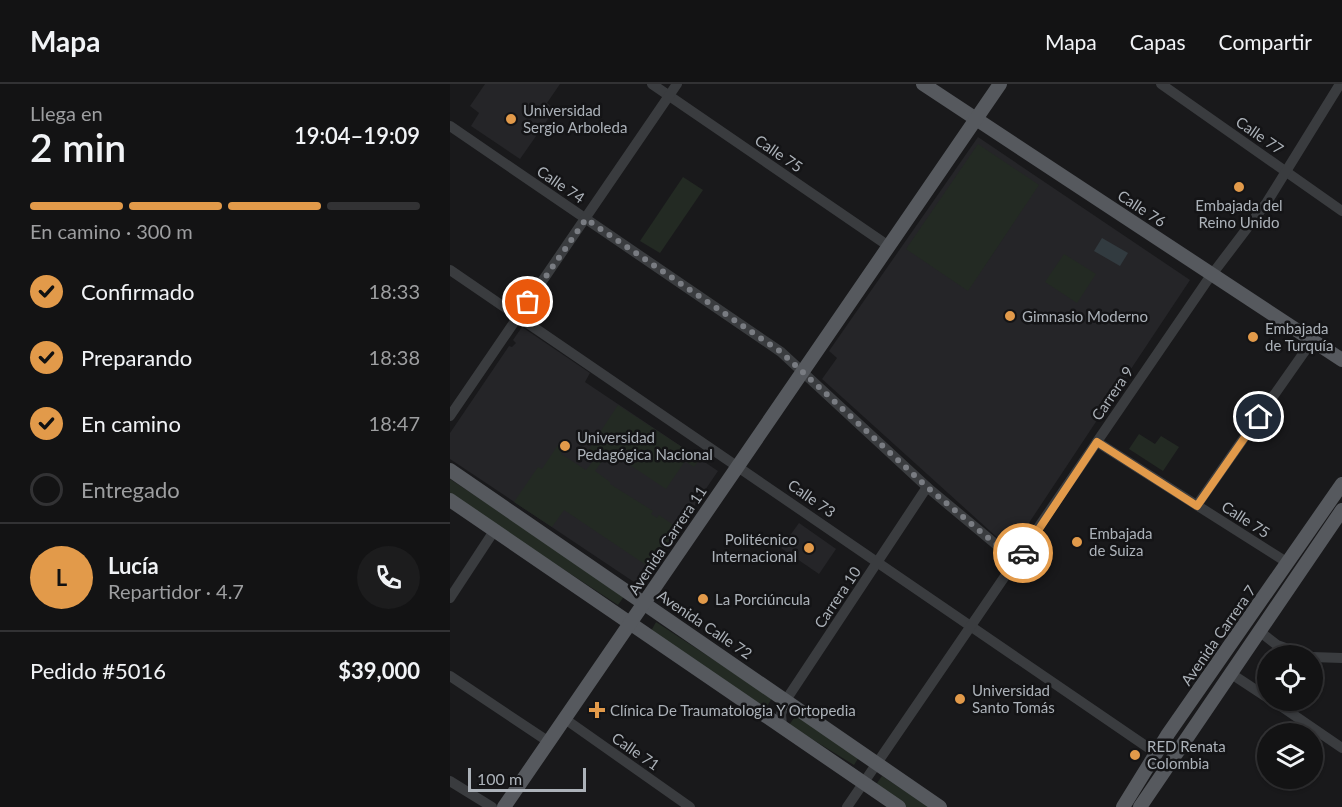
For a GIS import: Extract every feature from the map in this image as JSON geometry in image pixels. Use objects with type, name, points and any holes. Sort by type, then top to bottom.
[{"type":"main road","name":"Calle 76","points":[[923,84],[1342,360]]},
{"type":"main road","name":"Avenida Carrera 11","points":[[504,807],[1000,84]]},
{"type":"main road","name":"Avenida Calle 72","points":[[450,470],[940,807]]},
{"type":"main road","name":"Avenida Carrera 7","points":[[1124,807],[1156,753],[1342,484]]},
{"type":"main road","points":[[450,500],[899,807]]},
{"type":"main road","name":"Avenida Carrera 7","points":[[1140,807],[1342,510]]},
{"type":"street","name":"Calle 75","points":[[652,84],[890,247]]},
{"type":"street","points":[[450,416],[677,84]]},
{"type":"street","name":"Calle 77","points":[[1161,84],[1342,211]]},
{"type":"street","name":"Carrera 9","points":[[847,807],[1017,562],[1212,274],[1256,217],[1341,84]]},
{"type":"street","name":"Calle 74","points":[[450,126],[781,352],[927,487],[1017,562]]},
{"type":"street","name":"Calle 73","points":[[450,270],[1156,753]]},
{"type":"street","points":[[1197,506],[1312,340]]},
{"type":"street","name":"Calle 75","points":[[1097,442],[1288,563]]},
{"type":"street","name":"Carrera 10","points":[[782,726],[781,714],[786,700],[927,487]]},
{"type":"street","points":[[450,597],[494,531]]},
{"type":"street","points":[[1259,632],[1277,645]]},
{"type":"street","points":[[1323,657],[1342,658]]},
{"type":"street","points":[[1230,673],[1257,691]]},
{"type":"street","points":[[450,676],[549,742]]},
{"type":"street","points":[[1288,711],[1342,748]]},
{"type":"street","name":"Calle 71","points":[[565,718],[690,807]]},
{"type":"street","points":[[450,781],[492,807]]},
{"type":"shaded area","name":"Universidad Sergio Arboleda","points":[[485,84],[560,84],[547,103],[555,109],[520,159],[471,126],[479,113],[470,106]]},
{"type":"shaded area","name":"Gimnasio Moderno","points":[[978,137],[1190,280],[1011,550],[822,379],[837,358],[829,351]]},
{"type":"shaded area","points":[[978,144],[1039,185],[968,291],[906,249]]},
{"type":"shaded area","points":[[683,177],[703,190],[660,253],[640,241]]},
{"type":"shaded area","points":[[1102,238],[1128,253],[1120,266],[1094,251]]},
{"type":"shaded area","points":[[1064,254],[1096,274],[1077,303],[1045,282]]},
{"type":"shaded area","name":"Universidad Pedagógica Nacional","points":[[522,327],[590,373],[585,382],[718,471],[640,586],[450,459],[450,433],[509,346],[512,347],[516,343],[513,340]]},
{"type":"shaded area","points":[[618,405],[700,459],[694,467],[685,461],[666,489],[609,451],[595,471],[610,484],[653,511],[651,514],[657,518],[659,515],[679,529],[652,569],[564,510],[552,527],[514,502],[538,467],[542,469],[560,442],[566,445],[561,454],[586,470],[593,461],[585,455]]},
{"type":"shaded area","points":[[1139,434],[1155,444],[1161,436],[1179,447],[1163,471],[1129,449]]},
{"type":"shaded area","points":[[450,479],[625,595],[618,605],[450,495]]},
{"type":"shaded area","name":"Politécnico Internacional","points":[[799,523],[836,549],[819,574],[781,548]]},
{"type":"shaded area","points":[[656,622],[772,698],[766,708],[651,631]]},
{"type":"shaded area","points":[[797,714],[859,757],[854,765],[789,725]]},
{"type":"shaded area","points":[[882,776],[929,807],[905,807],[875,786]]},
{"type":"way so far","points":[[528,302],[586,219],[781,352],[927,487],[1017,562],[1023,553]]},
{"type":"place","name":"Universidad Sergio Arboleda","points":[[511,119]]},
{"type":"place","name":"Embajada del Reino Unido","points":[[1239,187]]},
{"type":"place","name":"Gimnasio Moderno","points":[[1010,316]]},
{"type":"place","name":"Embajada de Turquía","points":[[1253,337]]},
{"type":"place","name":"Universidad Pedagógica Nacional","points":[[565,446]]},
{"type":"place","name":"Embajada de Suiza","points":[[1077,542]]},
{"type":"place","name":"Politécnico Internacional","points":[[809,548]]},
{"type":"place","name":"La Porciúncula","points":[[703,599]]},
{"type":"place","name":"Universidad Santo Tomás","points":[[960,699]]},
{"type":"place","name":"Clínica De Traumatologia Y Ortopedia","points":[[597,710]]},
{"type":"place","name":"RED Renata Colombia","points":[[1135,755]]},
{"type":"route","points":[[1023,553],[1097,442],[1197,506],[1259,417]]}]
